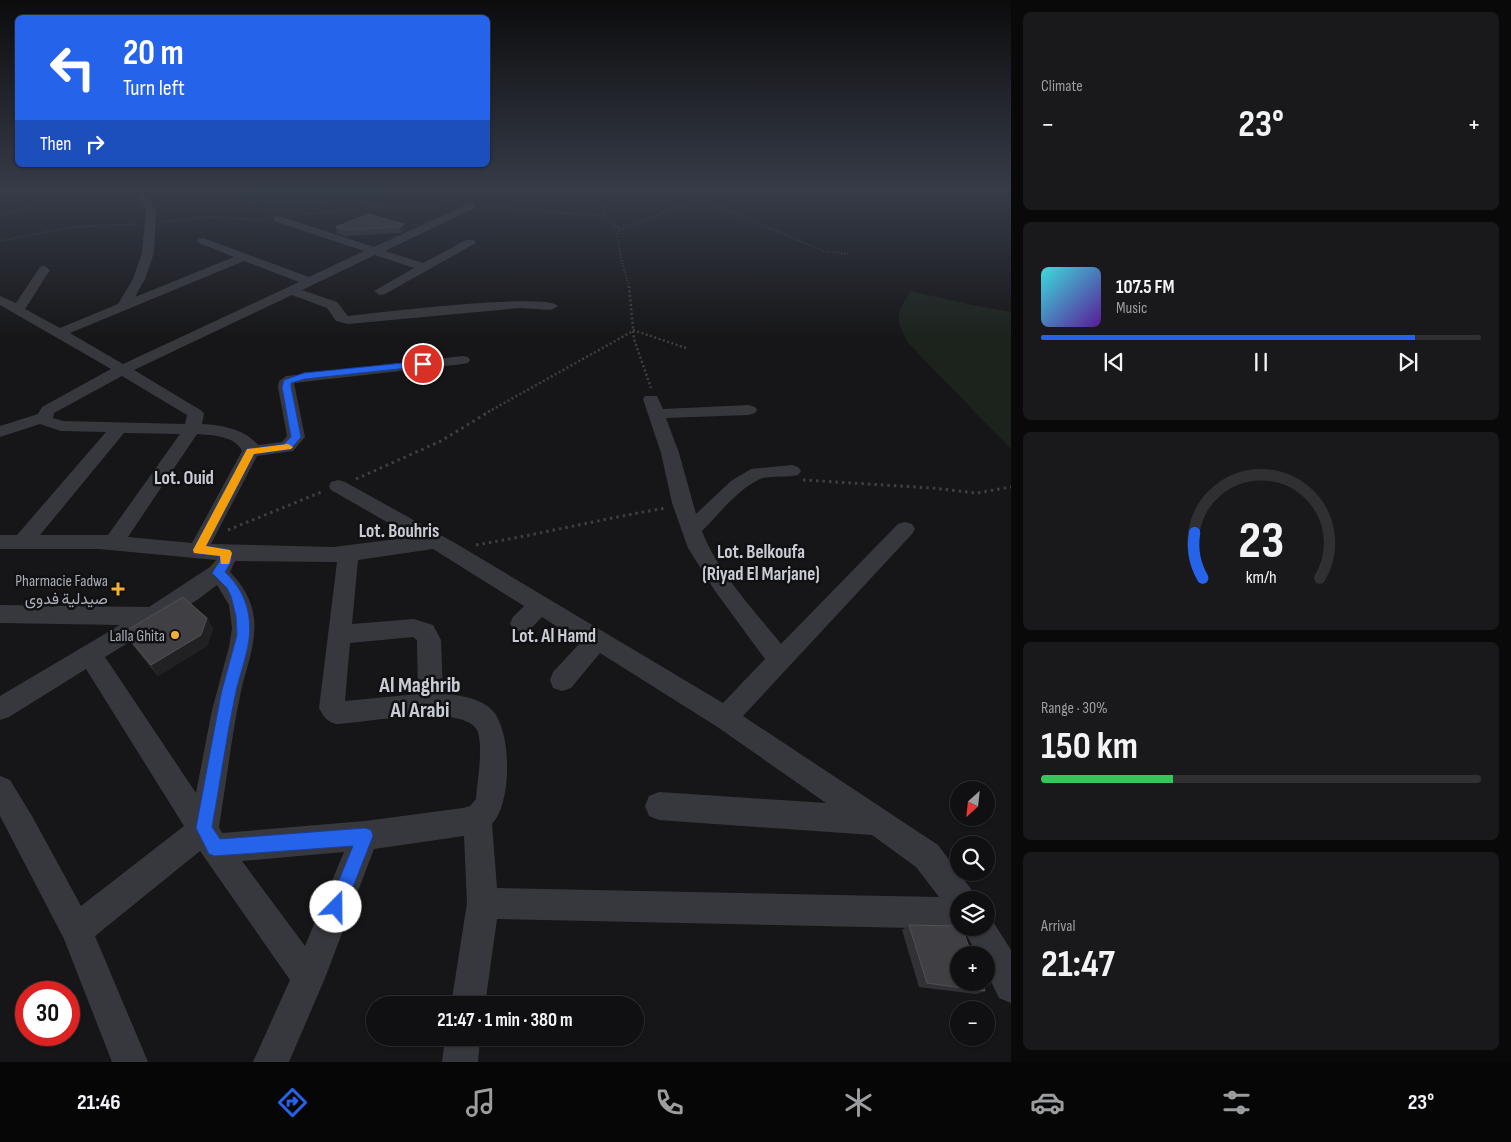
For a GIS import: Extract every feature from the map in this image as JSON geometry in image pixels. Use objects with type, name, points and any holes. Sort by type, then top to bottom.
[{"type":"street","points":[[124,305],[139,279],[148,253],[149,240]]},
{"type":"street","points":[[339,240],[423,267]]},
{"type":"street","points":[[0,432],[44,417],[48,410],[67,398],[123,370],[401,240]]},
{"type":"street","points":[[203,241],[310,282]]},
{"type":"street","points":[[380,291],[470,242]]},
{"type":"street","points":[[59,333],[244,257]]},
{"type":"street","points":[[44,270],[7,306],[59,333],[184,405],[196,414],[192,429],[164,473],[113,543]]},
{"type":"street","points":[[293,290],[332,305],[336,308],[341,318],[348,320],[520,304],[551,306]]},
{"type":"street","points":[[251,451],[287,447],[296,437],[286,387],[287,381],[292,378],[463,360]]},
{"type":"street","points":[[749,410],[654,406],[670,453],[682,503],[698,548],[780,662]]},
{"type":"street","points":[[44,417],[46,421],[52,424],[223,431],[247,443],[251,451],[200,545]]},
{"type":"street","points":[[22,542],[119,428]]},
{"type":"street","points":[[692,529],[738,485],[757,474],[793,475]]},
{"type":"street","points":[[338,486],[441,544],[725,718],[927,856],[953,891]]},
{"type":"street","points":[[725,718],[905,529]]},
{"type":"street","points":[[0,542],[200,545],[222,563],[237,596],[243,616],[244,635],[228,694],[210,838]]},
{"type":"street","points":[[0,709],[189,594],[222,563],[288,555],[348,554],[441,544]]},
{"type":"street","points":[[76,930],[210,838],[365,836],[478,819],[486,810],[490,801],[492,737],[488,726],[473,711],[457,707],[431,705],[336,713],[332,708],[348,554]]},
{"type":"street","points":[[521,623],[539,605]]},
{"type":"street","points":[[0,614],[152,616]]},
{"type":"street","points":[[339,634],[414,628],[424,632],[429,640],[431,705]]},
{"type":"street","points":[[562,680],[598,639]]},
{"type":"street","points":[[90,654],[210,838],[308,978]]},
{"type":"street","points":[[0,790],[22,826],[76,930],[130,1062]]},
{"type":"street","points":[[659,806],[876,821]]},
{"type":"street","points":[[469,996],[483,903],[478,819]]},
{"type":"street","points":[[271,1062],[308,978],[365,836]]},
{"type":"street","points":[[483,903],[950,913]]},
{"type":"street","points":[[984,936],[1007,974],[1011,986]]},
{"type":"street","points":[[460,1062],[463,1046]]},
{"type":"path","points":[[618,240],[629,285],[636,346],[650,386],[654,406]]},
{"type":"path","points":[[796,240],[823,251],[850,254]]},
{"type":"path","points":[[200,545],[441,441],[510,399],[633,330],[686,348]]},
{"type":"path","points":[[793,475],[977,493],[1011,488]]},
{"type":"path","points":[[441,544],[503,541],[606,518],[662,509],[682,503]]},
{"type":"shaded area","points":[[910,291],[1011,312],[1011,449],[909,344],[901,328],[899,317],[902,306]]},
{"type":"building","name":"Lalla Ghita","points":[[183,597],[207,618],[201,635],[151,665],[124,632]]},
{"type":"building","points":[[909,925],[950,926],[950,936],[965,936],[969,946],[950,946],[950,986],[927,983]]},
{"type":"slow traffic","points":[[225,561],[226,553],[198,550],[251,451],[288,447]]},
{"type":"place","name":"Pharmacie Fadwa صيدلية فدوى","points":[[118,589]]},
{"type":"place","name":"Lalla Ghita","points":[[175,635]]},
{"type":"district","name":"Lot. Ouid","points":[[184,477]]},
{"type":"district","name":"Lot. Bouhris","points":[[399,530]]},
{"type":"district","name":"Lot. Belkoufa (Riyad El Marjane)","points":[[761,562]]},
{"type":"district","name":"Lot. Al Hamd","points":[[554,635]]},
{"type":"district","name":"Al Maghrib Al Arabi","points":[[420,696]]},
{"type":"route","points":[[336,907],[365,836],[215,848],[204,828],[228,694],[244,635],[243,616],[237,596],[231,585],[218,573],[225,562],[226,553],[198,550],[251,451],[287,447],[296,437],[286,387],[287,381],[304,376],[423,364]]}]
